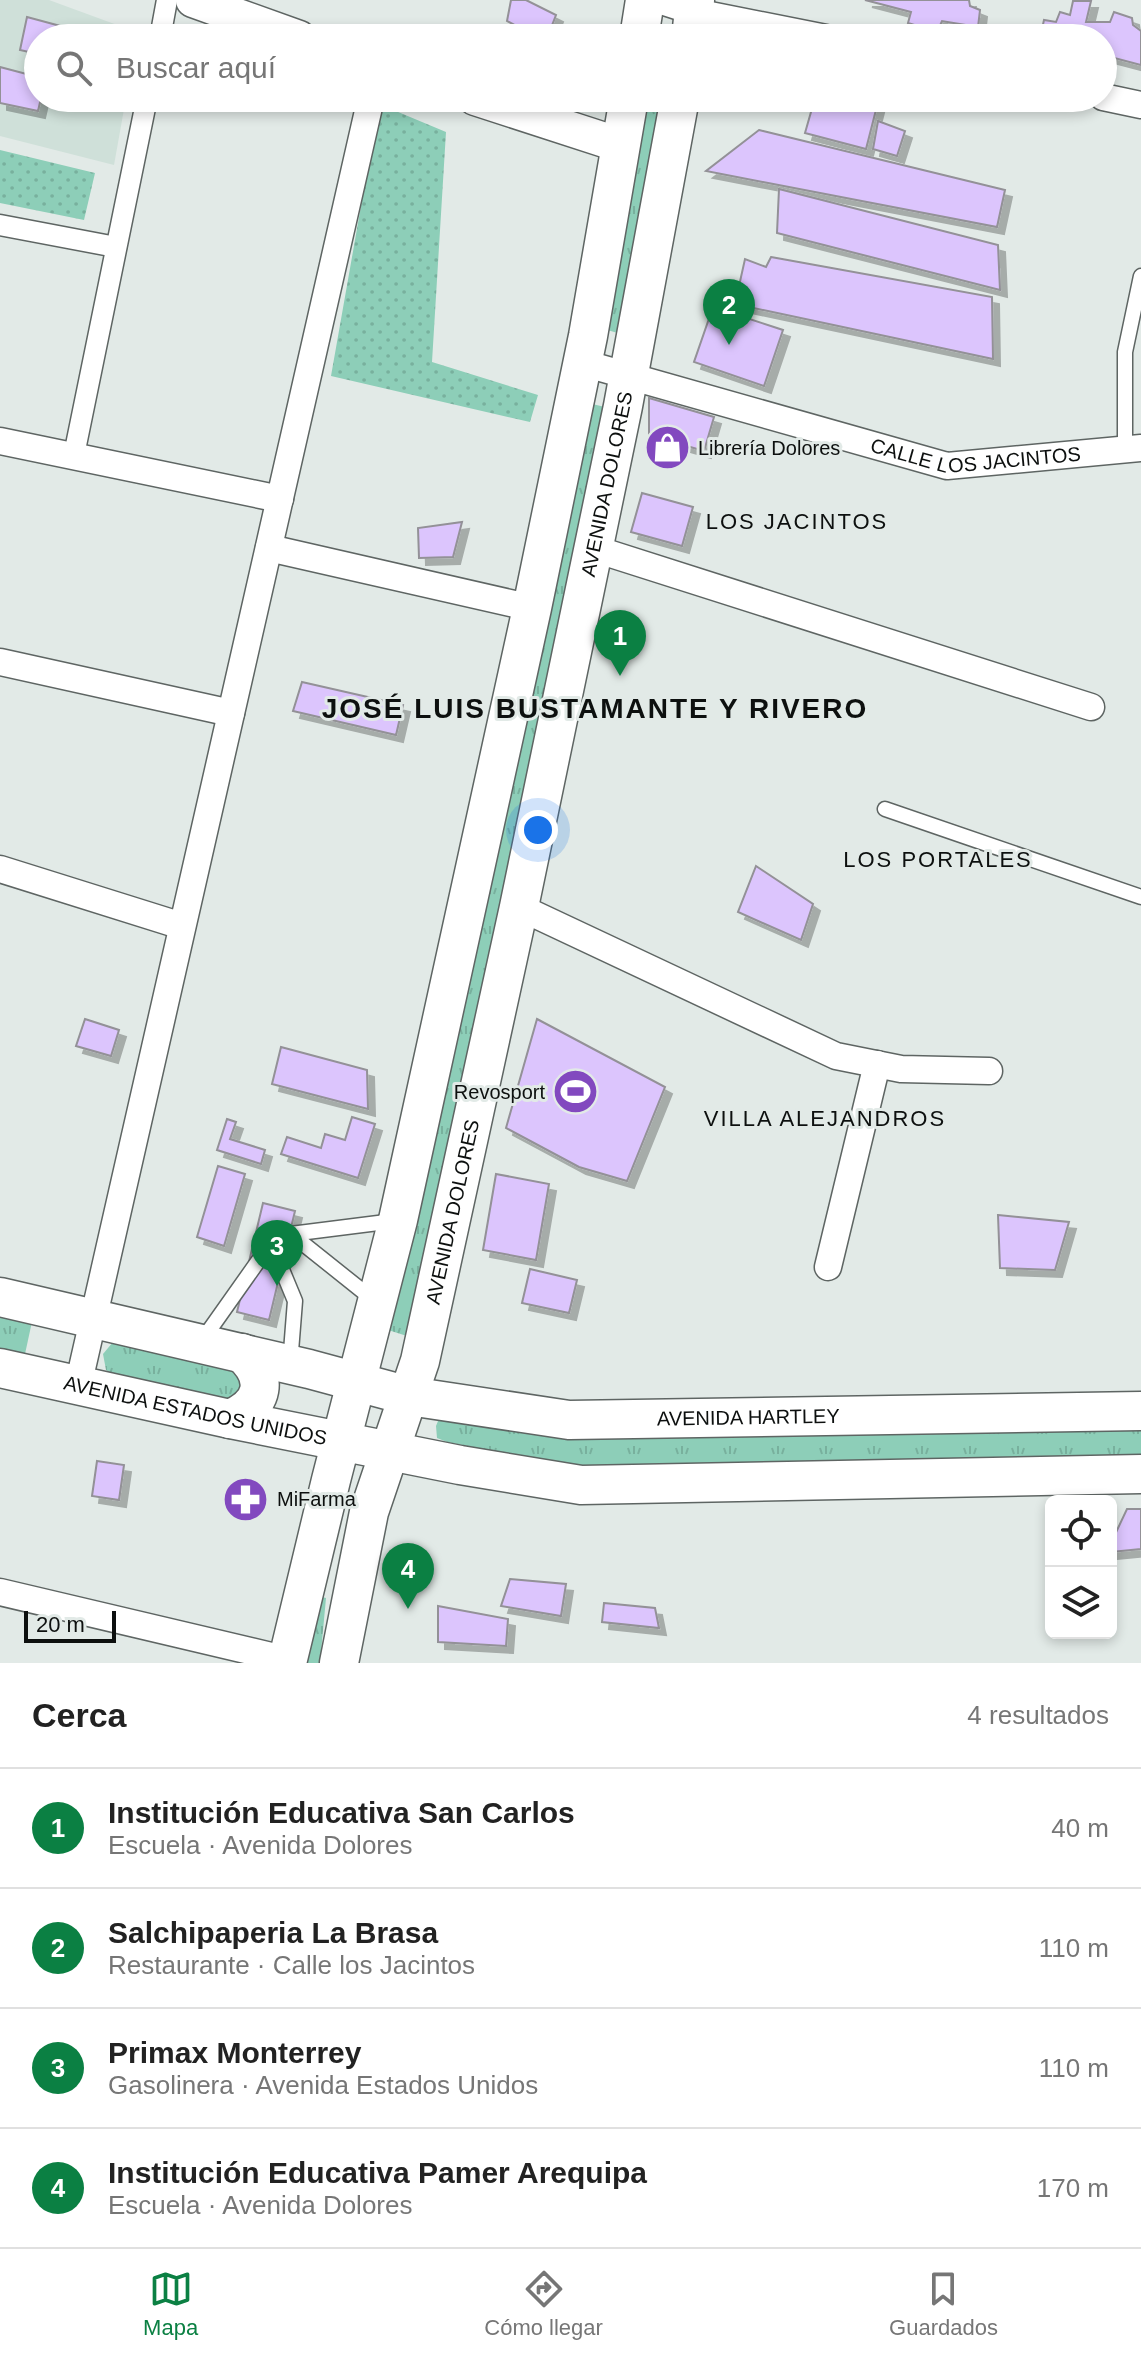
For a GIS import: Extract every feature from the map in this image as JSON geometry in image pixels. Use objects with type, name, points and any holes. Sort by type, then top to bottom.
[{"type":"main road","points":[[641,24],[645,0]]},
{"type":"main road","points":[[288,1662],[398,1220],[532,608],[583,363],[626,112]]},
{"type":"main road","name":"AVENIDA DOLORES","points":[[339,1663],[369,1512],[420,1361],[519,907],[629,375],[677,112]]},
{"type":"main road","points":[[0,1297],[357,1382]]},
{"type":"main road","points":[[230,1419],[247,1412],[258,1398],[261,1381],[254,1365],[242,1353]]},
{"type":"main road","name":"AVENIDA ESTADOS UNIDOS","points":[[0,1368],[230,1419],[390,1450]]},
{"type":"main road","name":"AVENIDA HARTLEY","points":[[357,1382],[409,1396],[569,1420],[1141,1411]]},
{"type":"main road","points":[[390,1450],[581,1485],[1141,1474]]},
{"type":"street","points":[[163,24],[167,0]]},
{"type":"street","points":[[193,0],[260,24]]},
{"type":"street","points":[[658,0],[694,17],[738,24]]},
{"type":"street","points":[[1117,100],[1141,105]]},
{"type":"street","points":[[74,455],[144,112]]},
{"type":"street","points":[[78,1386],[368,112]]},
{"type":"street","points":[[518,112],[620,145]]},
{"type":"street","points":[[0,225],[116,247]]},
{"type":"street","name":"CALLE LOS JACINTOS","points":[[583,363],[947,466],[1133,449]]},
{"type":"street","points":[[0,441],[280,499]]},
{"type":"street","points":[[269,548],[532,608]]},
{"type":"street","points":[[592,548],[1091,707]]},
{"type":"street","points":[[0,662],[231,713]]},
{"type":"street","points":[[0,869],[182,926]]},
{"type":"street","points":[[519,907],[836,1056],[901,1069],[989,1071]]},
{"type":"street","points":[[828,1267],[877,1064]]},
{"type":"street","points":[[0,1592],[288,1662]]},
{"type":"lane","points":[[1133,449],[1125,352],[1141,276]]},
{"type":"lane","points":[[885,809],[1141,897]]},
{"type":"lane","points":[[200,1344],[271,1243],[291,1234],[398,1220]]},
{"type":"lane","points":[[291,1234],[377,1303]]},
{"type":"lane","points":[[271,1243],[295,1301],[290,1365]]},
{"type":"shaded area","points":[[0,0],[49,0],[114,24],[24,24],[24,112],[123,112],[114,165],[0,136]]},
{"type":"green space","points":[[378,112],[398,112],[446,132],[432,362],[538,395],[530,422],[331,376]]},
{"type":"green space","points":[[641,112],[660,112],[621,334],[604,329]]},
{"type":"green space","points":[[0,150],[95,173],[84,220],[0,203]]},
{"type":"green space","points":[[588,403],[605,407],[410,1337],[385,1329]]},
{"type":"green space","points":[[0,1310],[33,1317],[25,1354],[0,1348]]},
{"type":"green space","points":[[113,1342],[237,1363],[253,1381],[229,1404],[116,1377],[106,1370],[103,1354]]},
{"type":"green space","points":[[440,1416],[1141,1426],[1141,1459],[582,1468],[447,1442],[437,1438],[436,1426]]},
{"type":"green space","points":[[322,1597],[326,1598],[320,1663],[307,1663]]},
{"type":"building","points":[[511,0],[526,0],[556,15],[552,24],[513,24],[507,21]]},
{"type":"building","points":[[865,0],[969,0],[970,6],[980,10],[978,24],[942,21],[941,24],[911,24],[908,23],[911,12]]},
{"type":"building","points":[[1073,1],[1091,1],[1086,22],[1110,22],[1114,12],[1132,18],[1133,25],[1141,31],[1141,65],[1117,59],[1117,24],[1043,24],[1044,20],[1056,22],[1060,12],[1070,15]]},
{"type":"building","points":[[27,17],[53,24],[26,24]]},
{"type":"building","points":[[0,67],[24,73],[24,108],[0,103]]},
{"type":"building","points":[[811,112],[875,112],[866,149],[805,133]]},
{"type":"building","points":[[878,121],[905,131],[897,156],[873,149]]},
{"type":"building","points":[[759,130],[1005,190],[997,227],[706,171]]},
{"type":"building","points":[[779,189],[998,245],[1000,290],[777,233]]},
{"type":"building","points":[[771,257],[992,297],[993,359],[735,304],[745,259],[766,267]]},
{"type":"building","points":[[713,307],[783,330],[764,386],[694,362]]},
{"type":"building","points":[[649,398],[714,417],[704,451],[649,435]]},
{"type":"building","points":[[642,493],[693,507],[682,546],[631,532]]},
{"type":"building","points":[[462,522],[453,557],[419,558],[418,528]]},
{"type":"building","points":[[302,682],[403,705],[396,735],[293,711]]},
{"type":"building","points":[[756,866],[813,904],[801,940],[738,912]]},
{"type":"building","points":[[85,1019],[119,1030],[111,1056],[76,1046]]},
{"type":"building","points":[[537,1019],[665,1087],[627,1181],[579,1167],[506,1128]]},
{"type":"building","points":[[281,1047],[367,1070],[368,1109],[272,1084]]},
{"type":"building","points":[[352,1117],[375,1124],[358,1178],[281,1154],[287,1137],[321,1148],[325,1134],[345,1140]]},
{"type":"building","points":[[227,1119],[236,1122],[230,1139],[265,1150],[261,1164],[217,1150]]},
{"type":"building","points":[[218,1166],[245,1174],[224,1246],[197,1237]]},
{"type":"building","points":[[496,1174],[549,1184],[536,1260],[483,1250]]},
{"type":"building","points":[[263,1203],[295,1211],[269,1320],[237,1312]]},
{"type":"building","points":[[998,1215],[1069,1222],[1055,1270],[1000,1268]]},
{"type":"building","points":[[530,1269],[577,1280],[569,1313],[522,1303]]},
{"type":"building","points":[[97,1461],[124,1465],[119,1500],[92,1496]]},
{"type":"building","points":[[1127,1509],[1141,1509],[1141,1549],[1117,1551],[1117,1530]]},
{"type":"building","points":[[510,1579],[566,1584],[561,1616],[501,1606]]},
{"type":"building","points":[[604,1603],[655,1608],[659,1628],[602,1622]]},
{"type":"building","points":[[438,1606],[508,1619],[506,1646],[438,1642]]},
{"type":"place","name":"Salchipaperia La Brasa","points":[[729,345]]},
{"type":"place","name":"Librería Dolores","points":[[667,448]]},
{"type":"place","name":"Institución Educativa San Carlos","points":[[620,676]]},
{"type":"place","name":"Revosport","points":[[576,1092]]},
{"type":"place","name":"Primax Monterrey","points":[[277,1286]]},
{"type":"place","name":"MiFarma","points":[[246,1499]]},
{"type":"place","name":"Institución Educativa Pamer Arequipa","points":[[408,1609]]},
{"type":"district","name":"LOS JACINTOS","points":[[797,521]]},
{"type":"district","name":"JOSÉ LUIS BUSTAMANTE Y RIVERO","points":[[595,708]]},
{"type":"district","name":"LOS PORTALES","points":[[938,859]]},
{"type":"district","name":"VILLA ALEJANDROS","points":[[825,1118]]}]
